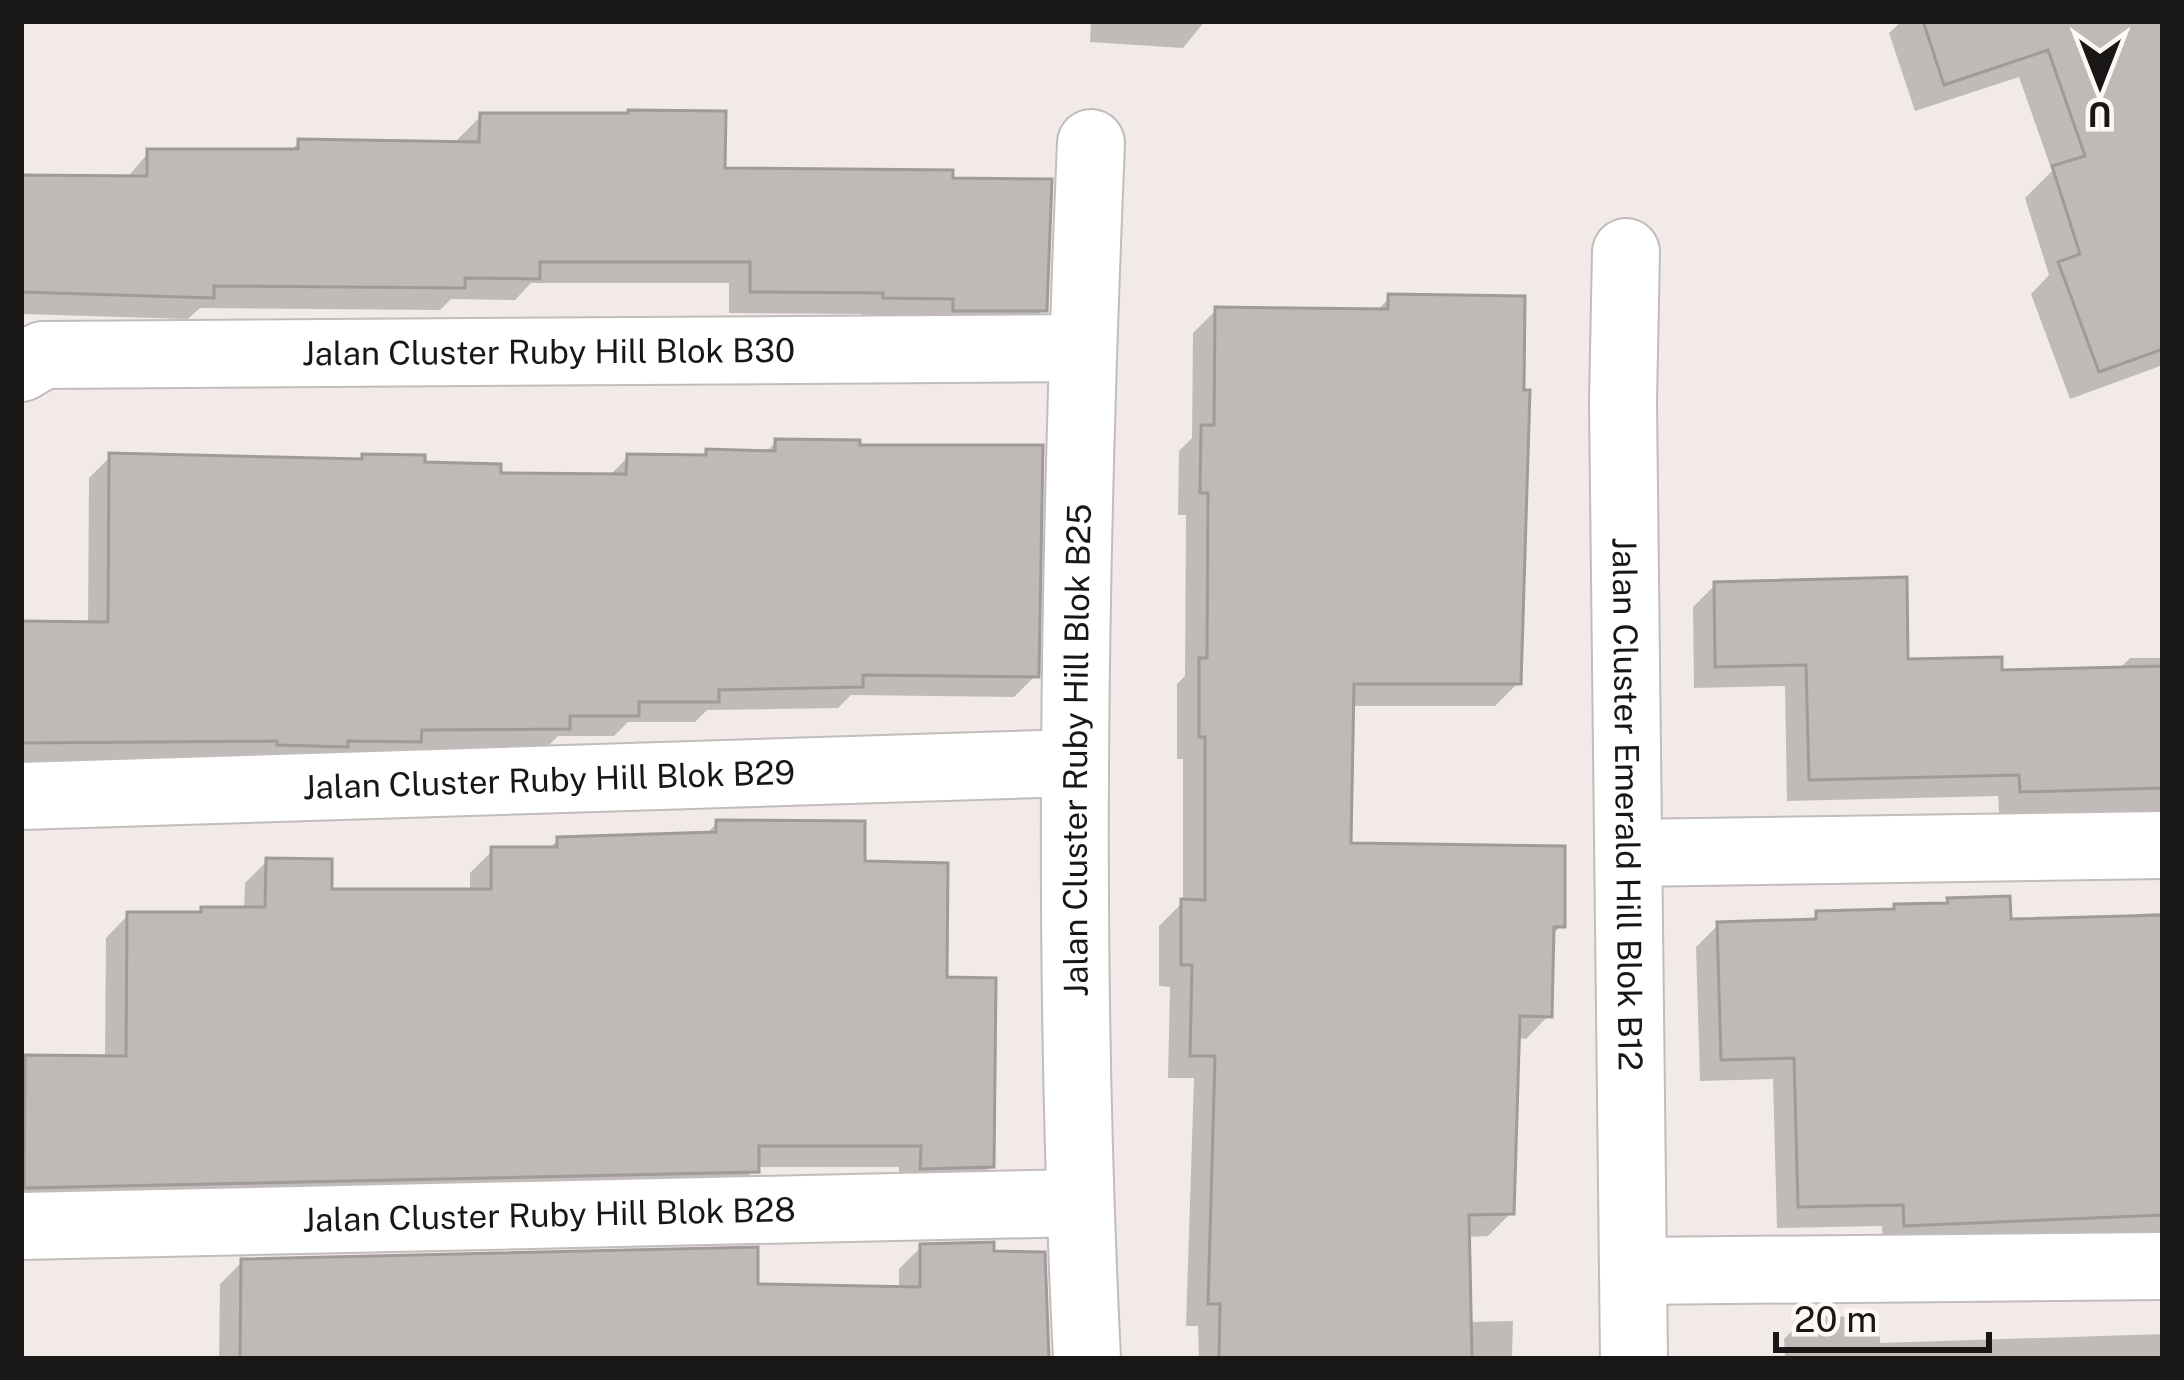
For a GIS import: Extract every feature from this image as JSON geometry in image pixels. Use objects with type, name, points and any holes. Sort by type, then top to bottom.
[{"type":"street","name":"Jalan Cluster Ruby Hill Blok B25","points":[[1087,1359],[1079,1202],[1075,763],[1082,348],[1091,143]]},
{"type":"street","name":"Jalan Cluster Emerald Hill Blok B12","points":[[1626,252],[1634,1359]]},
{"type":"street","name":"Jalan Cluster Ruby Hill Blok B30","points":[[21,368],[43,355],[1082,348]]},
{"type":"street","name":"Jalan Cluster Ruby Hill Blok B29","points":[[21,796],[1075,763]]},
{"type":"street","points":[[1629,853],[2163,844]]},
{"type":"street","name":"Jalan Cluster Ruby Hill Blok B28","points":[[21,1226],[1079,1202]]},
{"type":"street","points":[[1633,1271],[2163,1266]]},
{"type":"building","points":[[1923,21],[2163,21],[2163,349],[2099,372],[2058,262],[2080,254],[2052,166],[2085,156],[2048,50],[1944,85]]},
{"type":"building","points":[[726,111],[725,168],[953,170],[953,178],[1052,179],[1047,311],[953,311],[953,299],[883,298],[883,293],[750,292],[750,262],[540,262],[540,279],[465,278],[465,288],[214,286],[214,298],[21,292],[21,175],[147,176],[147,149],[298,149],[298,139],[479,142],[480,113]]},
{"type":"building","points":[[1388,294],[1525,296],[1524,390],[1530,390],[1521,684],[1354,684],[1351,843],[1565,846],[1565,927],[1554,927],[1552,1017],[1520,1016],[1514,1214],[1469,1215],[1472,1358],[1219,1359],[1220,1304],[1208,1304],[1215,1056],[1190,1056],[1192,965],[1181,965],[1181,899],[1205,900],[1205,737],[1199,737],[1199,658],[1207,658],[1208,493],[1200,493],[1201,425],[1214,425],[1215,307],[1388,309]]},
{"type":"building","points":[[775,439],[860,440],[860,445],[1043,445],[1039,677],[863,675],[863,687],[719,690],[719,702],[639,702],[639,716],[570,716],[570,729],[422,730],[421,742],[348,741],[348,747],[277,745],[277,741],[21,743],[21,621],[108,622],[109,453],[362,459],[362,454],[425,455],[425,462],[501,464],[501,473],[626,474],[627,454],[775,451]]},
{"type":"building","points":[[1907,577],[1908,659],[2002,657],[2002,670],[2163,666],[2163,788],[2020,792],[2019,775],[1809,780],[1806,665],[1715,667],[1714,582]]},
{"type":"building","points":[[716,820],[865,821],[865,861],[948,863],[947,977],[996,978],[994,1167],[920,1169],[921,1146],[759,1146],[759,1172],[24,1188],[25,1055],[126,1056],[127,912],[265,907],[266,858],[332,859],[332,889],[491,889],[491,847],[557,847],[557,837],[716,832]]},
{"type":"building","points":[[2010,896],[2011,919],[2163,915],[2163,1215],[1904,1226],[1903,1205],[1798,1207],[1794,1058],[1721,1060],[1717,922],[1816,919],[1816,911],[1894,909],[1894,904],[1948,903],[1947,898]]},
{"type":"building","points":[[994,1242],[994,1251],[1045,1252],[1049,1359],[240,1359],[241,1259],[758,1247],[758,1284],[920,1287],[920,1244]]}]
